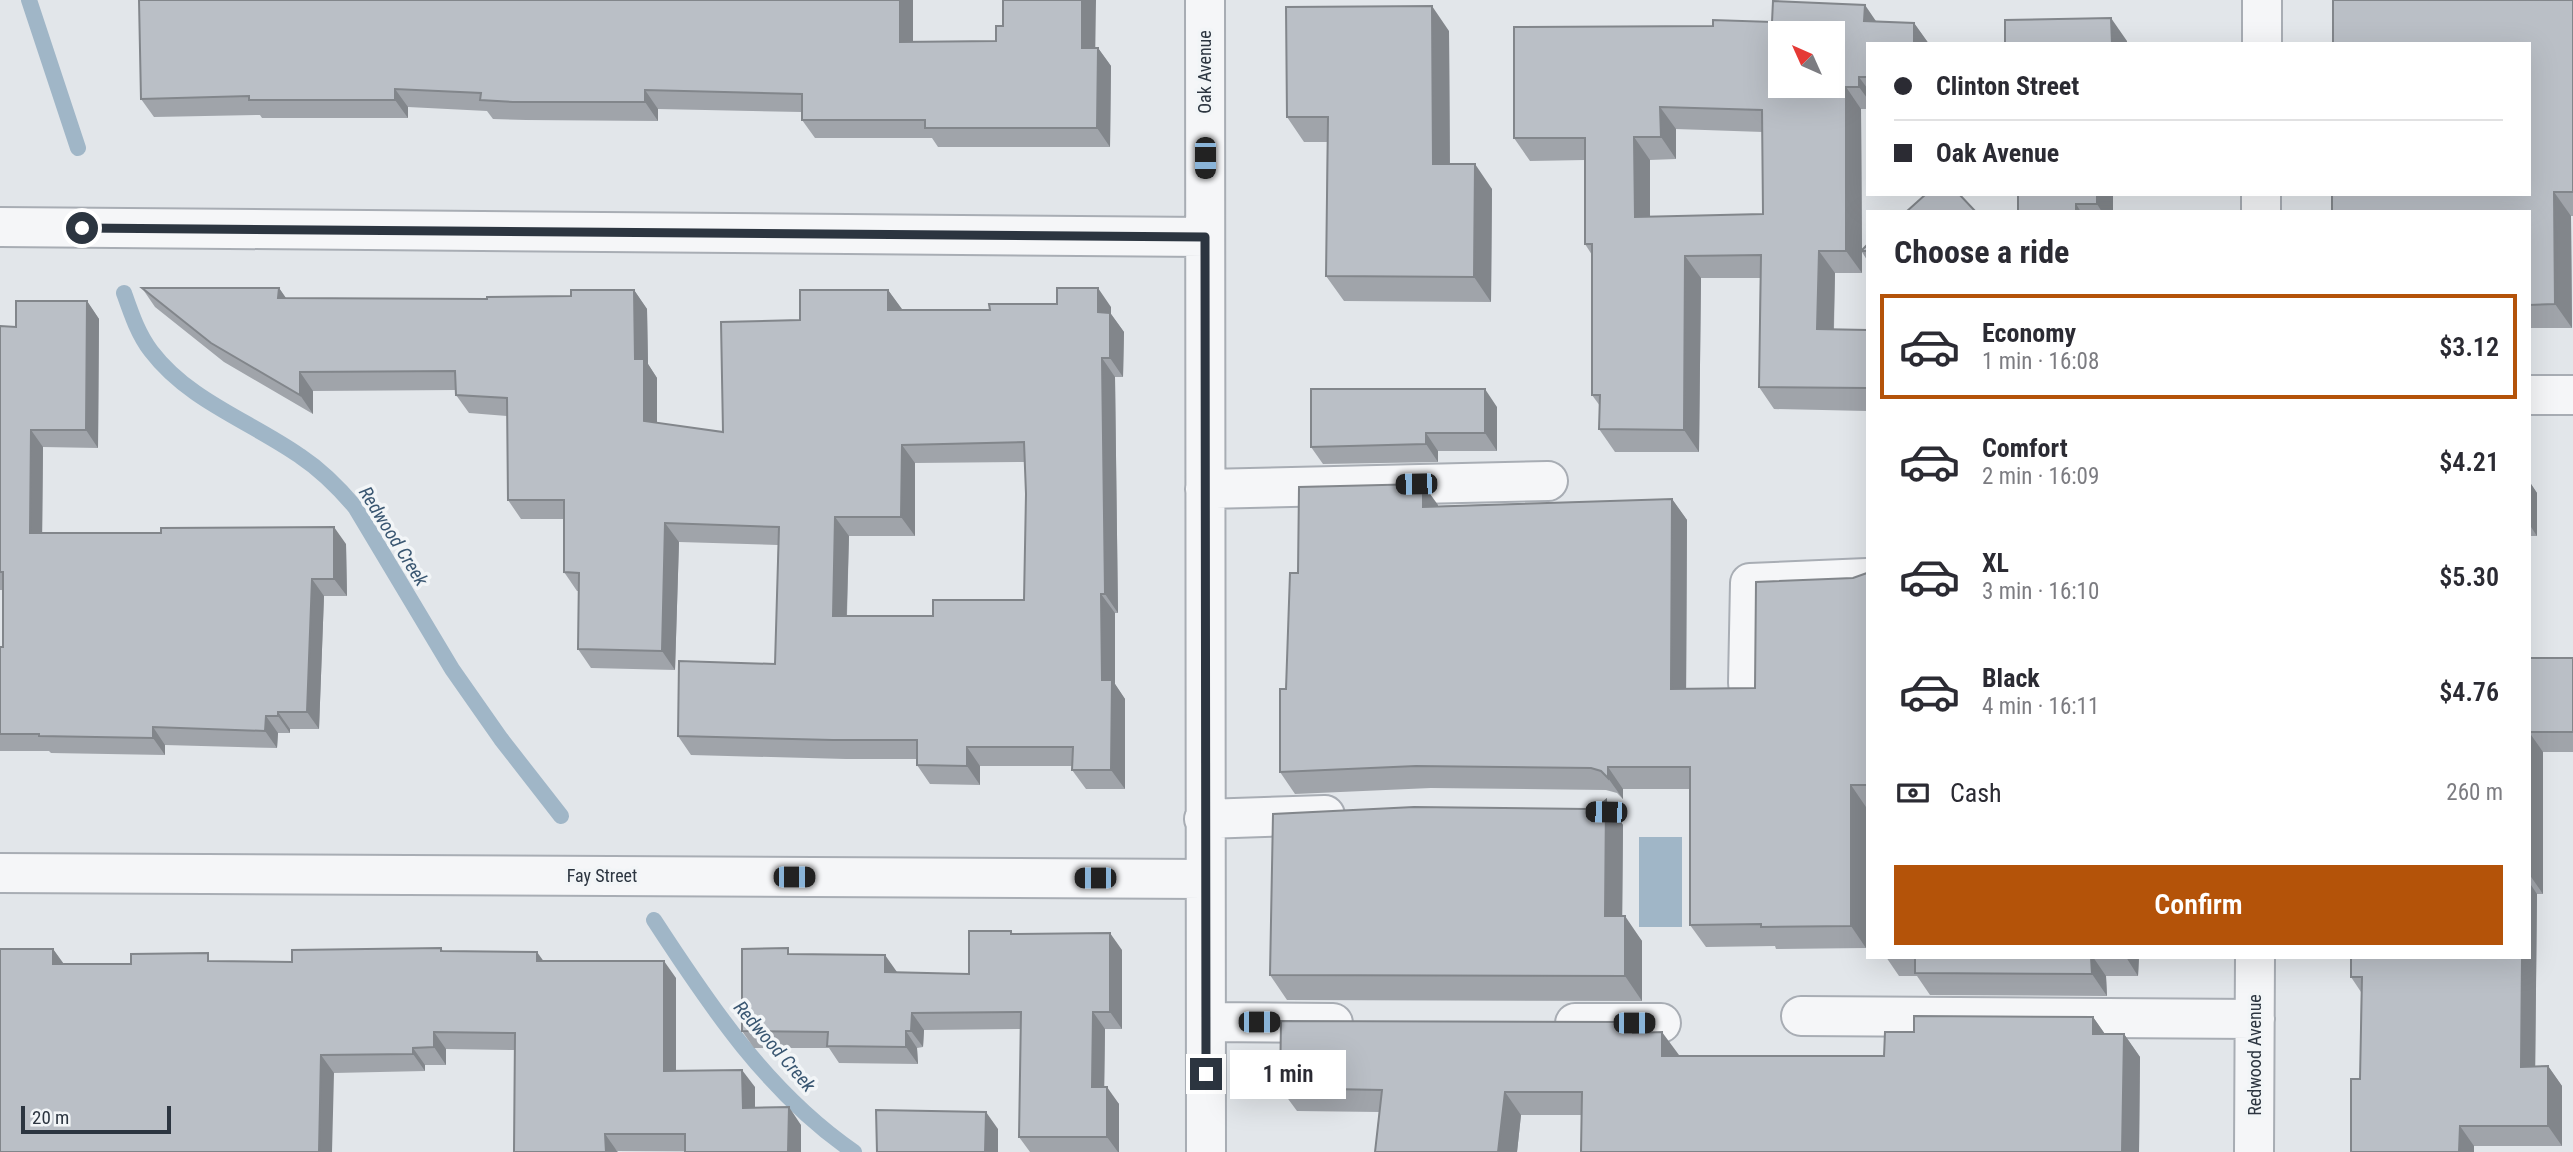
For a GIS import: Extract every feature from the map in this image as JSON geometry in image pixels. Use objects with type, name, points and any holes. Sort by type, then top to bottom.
[{"type":"street","name":"Oak Avenue","points":[[1205,0],[1206,1152]]},
{"type":"street","points":[[2262,0],[2262,42]]},
{"type":"street","points":[[0,227],[1205,237]]},
{"type":"street","points":[[2531,395],[2573,395]]},
{"type":"street","points":[[1205,489],[1548,481]]},
{"type":"street","points":[[1748,683],[1750,583],[1866,578]]},
{"type":"street","points":[[1204,819],[1364,813]]},
{"type":"street","name":"Fay Street","points":[[0,873],[1204,878]]},
{"type":"street","name":"Redwood Avenue","points":[[2254,1152],[2255,959]]},
{"type":"street","points":[[1801,1016],[2255,1019]]},
{"type":"street","points":[[1206,1022],[1371,1023]]},
{"type":"street","points":[[1537,1023],[1661,1023]]},
{"type":"water","points":[[1639,837],[1682,837],[1682,927],[1639,927]]},
{"type":"building","points":[[139,0],[900,0],[900,42],[996,41],[996,26],[1003,26],[1003,0],[1082,0],[1082,48],[1098,48],[1097,128],[925,128],[925,120],[802,120],[802,94],[645,90],[645,102],[513,102],[480,100],[481,93],[395,89],[395,100],[249,100],[249,96],[141,99]]},
{"type":"building","points":[[2333,0],[2573,0],[2573,192],[2554,192],[2555,304],[2531,305],[2531,210],[2332,210],[2332,196],[2531,196],[2531,42],[2333,42]]},
{"type":"building","points":[[1773,1],[1865,5],[1864,21],[1914,23],[1914,42],[1866,42],[1866,77],[1859,77],[1859,87],[1846,87],[1846,251],[1819,251],[1817,329],[1866,330],[1866,388],[1759,387],[1761,255],[1685,256],[1684,430],[1599,429],[1600,395],[1592,395],[1592,244],[1585,244],[1585,138],[1514,138],[1514,27],[1713,26],[1713,20],[1768,22],[1768,98],[1845,98],[1845,21],[1772,21]],"holes":[[[1660,107],[1762,110],[1763,214],[1635,217],[1634,137],[1661,137]]]},
{"type":"building","points":[[1432,6],[1433,164],[1475,164],[1474,277],[1326,276],[1328,117],[1287,117],[1286,7]]},
{"type":"building","points":[[2111,18],[2112,42],[2005,42],[2005,20]]},
{"type":"building","points":[[1924,196],[1961,196],[1974,210],[1908,210]]},
{"type":"building","points":[[2018,196],[2097,196],[2097,204],[2076,204],[2076,210],[2018,210]]},
{"type":"building","points":[[142,288],[279,288],[278,298],[487,299],[571,296],[571,290],[634,290],[635,359],[644,359],[644,421],[723,432],[721,322],[800,320],[800,290],[888,290],[888,310],[990,310],[989,304],[1057,304],[1057,288],[1098,288],[1098,312],[1110,313],[1110,358],[1102,358],[1105,594],[1101,594],[1102,680],[1112,680],[1111,770],[1072,770],[1073,747],[967,747],[967,766],[917,765],[917,740],[678,736],[679,661],[775,664],[779,527],[665,523],[662,651],[578,649],[579,573],[564,572],[564,500],[508,500],[507,398],[456,395],[455,371],[300,372],[300,395],[211,343]],"holes":[[[1024,442],[1024,600],[933,600],[933,616],[833,616],[835,517],[901,517],[902,445]]]},
{"type":"building","points":[[16,301],[87,301],[86,430],[31,430],[30,533],[161,533],[161,528],[334,527],[334,579],[312,579],[307,712],[278,712],[278,716],[266,716],[265,731],[153,727],[153,738],[0,734],[3,572],[0,572],[0,326],[16,327]]},
{"type":"building","points":[[1311,389],[1485,389],[1485,433],[1426,433],[1426,444],[1311,447]]},
{"type":"building","points":[[1423,484],[1423,507],[1672,499],[1671,689],[1755,688],[1756,582],[1853,578],[1866,573],[1866,785],[1851,785],[1851,926],[1690,925],[1690,767],[1608,767],[1608,778],[1601,771],[1591,768],[1416,766],[1280,772],[1280,689],[1286,689],[1290,573],[1298,573],[1299,487]]},
{"type":"building","points":[[2531,658],[2573,658],[2573,732],[2531,732]]},
{"type":"building","points":[[1606,800],[1605,916],[1625,916],[1625,976],[1270,975],[1273,814],[1414,807],[1588,809],[1599,806]]},
{"type":"building","points":[[969,931],[1011,931],[1011,934],[1110,933],[1110,1012],[1093,1012],[1092,1087],[1107,1087],[1107,1137],[1019,1137],[1021,1012],[912,1013],[911,1031],[906,1031],[906,1047],[827,1046],[828,1032],[742,1031],[742,949],[788,948],[788,954],[885,955],[885,972],[969,974]]},
{"type":"building","points":[[441,948],[441,951],[537,952],[537,961],[664,961],[664,1071],[742,1070],[743,1108],[789,1107],[788,1152],[685,1152],[685,1134],[605,1134],[606,1152],[514,1152],[515,1033],[434,1032],[434,1047],[413,1048],[413,1054],[321,1055],[319,1152],[0,1152],[0,949],[53,949],[53,964],[131,964],[131,954],[208,953],[208,961],[292,962],[292,950]]},
{"type":"building","points":[[1915,959],[2091,959],[2092,974],[1915,973]]},
{"type":"building","points":[[2351,959],[2522,959],[2521,1067],[2548,1066],[2548,1126],[2460,1126],[2459,1152],[2351,1152],[2351,1079],[2360,1079],[2362,977],[2351,977]]},
{"type":"building","points":[[1914,1016],[2093,1017],[2093,1034],[2124,1034],[2122,1152],[1581,1152],[1582,1092],[1505,1092],[1498,1152],[1375,1152],[1382,1090],[1280,1088],[1281,1021],[1626,1022],[1626,1026],[1633,1026],[1633,1033],[1662,1032],[1662,1056],[1884,1056],[1885,1032],[1914,1032]]},
{"type":"building","points":[[876,1110],[986,1112],[985,1152],[877,1152]]},
{"type":"waterway","name":"Redwood Creek","points":[[29,0],[78,148]]},
{"type":"waterway","name":"Redwood Creek","points":[[124,293],[142,338],[183,384],[308,461],[355,507],[452,669],[501,739],[561,816]]},
{"type":"waterway","name":"Redwood Creek","points":[[654,920],[719,1016],[743,1046],[794,1103],[854,1152]]},
{"type":"route","points":[[82,228],[1205,237],[1206,1074]]}]
